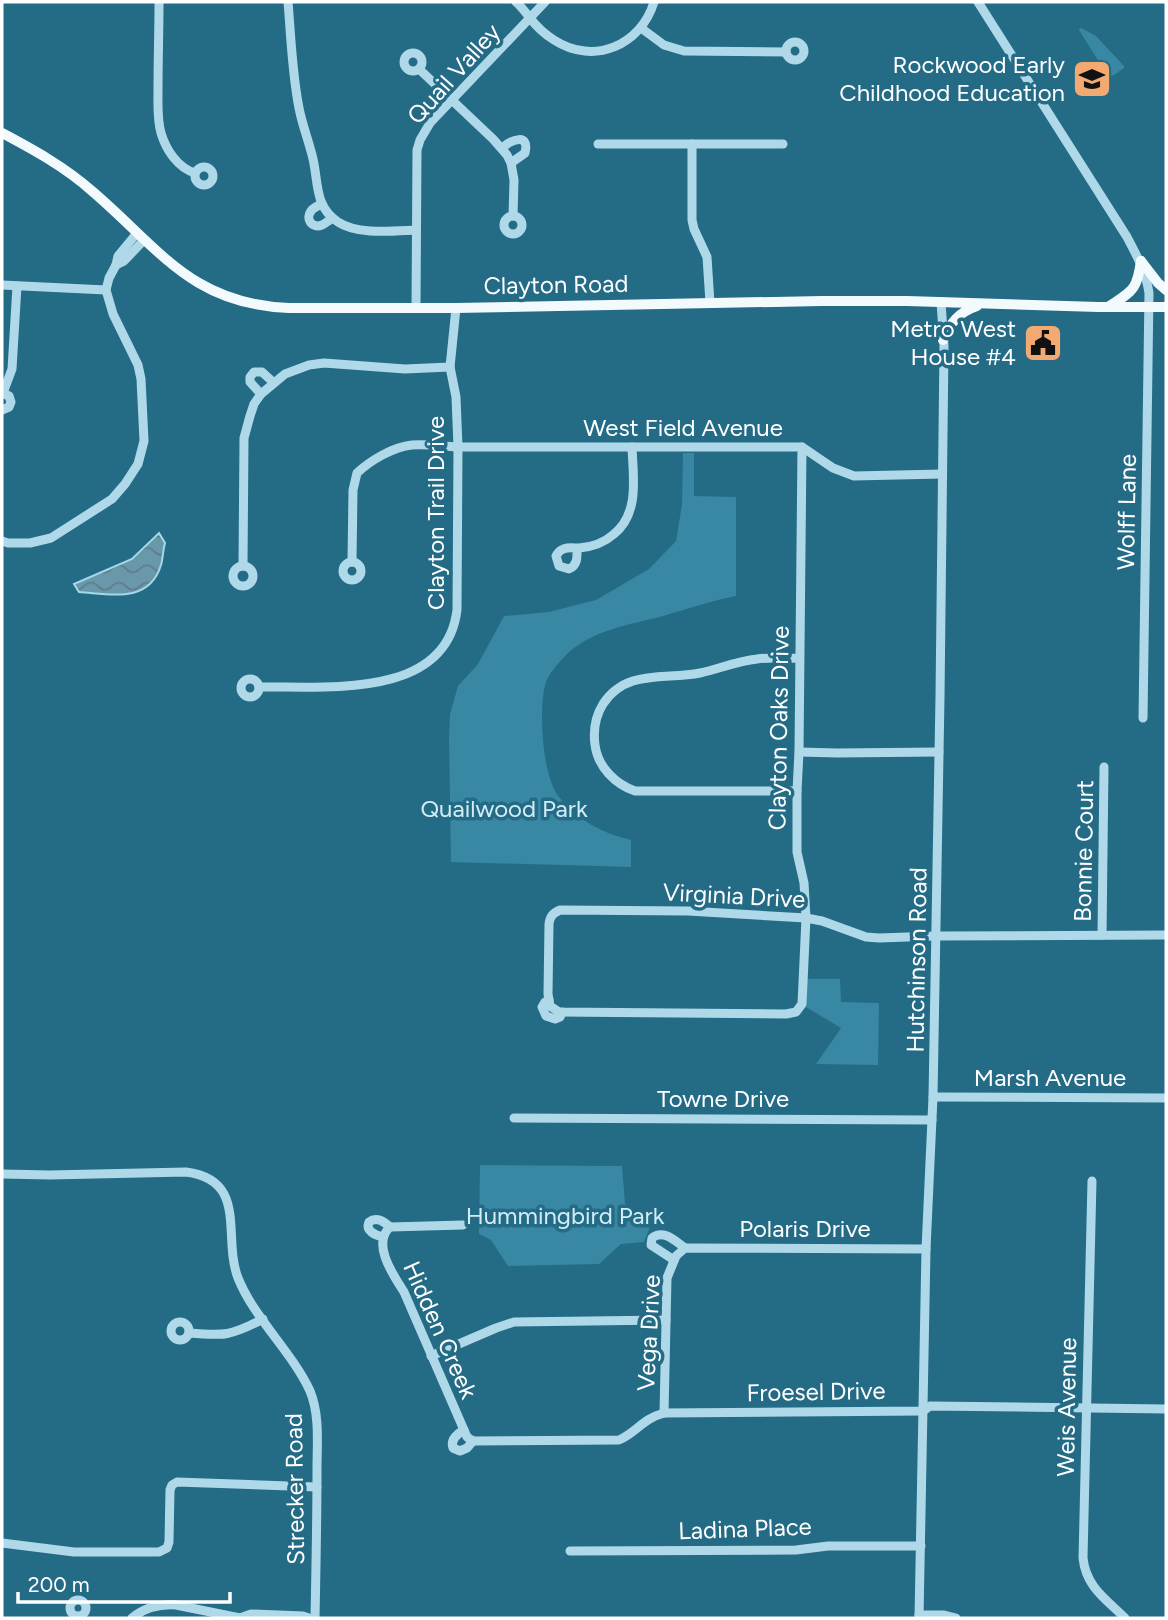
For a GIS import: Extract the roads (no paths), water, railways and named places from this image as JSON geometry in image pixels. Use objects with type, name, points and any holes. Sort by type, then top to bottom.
[{"type":"main road","name":"Clayton Road","points":[[2,134],[40,154],[93,191],[169,262],[190,278],[213,291],[250,304],[289,308],[456,308],[822,301],[1166,307]]},
{"type":"main road","points":[[1141,261],[1166,290]]},
{"type":"main road","points":[[1108,307],[1134,289],[1141,261]]},
{"type":"main road","points":[[943,340],[953,321],[962,312],[984,303]]},
{"type":"street","points":[[159,2],[160,130],[173,156],[186,170],[195,173]]},
{"type":"street","points":[[288,2],[295,88],[314,161],[321,204],[332,218],[349,228],[416,230]]},
{"type":"street","points":[[516,2],[556,41],[585,52],[601,51],[624,43],[641,28],[651,13],[654,2]]},
{"type":"street","name":"Quail Valley","points":[[416,308],[417,150],[424,132],[545,2]]},
{"type":"street","name":"Wolff Lane","points":[[978,2],[1141,261],[1147,278],[1149,293],[1143,718]]},
{"type":"street","points":[[641,28],[664,45],[684,51],[786,52]]},
{"type":"street","points":[[419,69],[502,148],[511,163],[514,180],[513,216]]},
{"type":"street","points":[[502,148],[517,139],[524,142],[527,148],[525,153],[511,163]]},
{"type":"street","points":[[598,144],[783,144]]},
{"type":"street","points":[[692,144],[694,229],[707,257],[710,303]]},
{"type":"street","points":[[321,204],[311,211],[310,221],[320,226],[332,218]]},
{"type":"street","points":[[2,541],[30,543],[51,538],[112,499],[138,464],[144,441],[141,379],[138,365],[113,314],[106,290],[116,265],[124,261],[141,236]]},
{"type":"street","points":[[2,285],[106,290]]},
{"type":"street","points":[[2,410],[9,407],[11,402],[9,396],[2,393],[12,369],[17,286]]},
{"type":"street","name":"Hutchinson Road","points":[[919,1616],[926,1249],[933,1097],[936,936],[942,302]]},
{"type":"street","name":"Clayton Trail Drive","points":[[259,687],[357,685],[403,676],[421,668],[441,649],[451,634],[457,610],[458,447],[456,397],[450,367],[456,308]]},
{"type":"street","points":[[243,566],[244,438],[250,416],[261,394],[285,374],[309,365],[324,363],[405,369],[450,367]]},
{"type":"street","points":[[261,394],[250,382],[254,372],[262,372],[274,383]]},
{"type":"street","name":"West Field Avenue","points":[[352,562],[353,490],[357,473],[377,459],[413,445],[802,447],[833,468],[854,476],[942,474]]},
{"type":"street","points":[[577,548],[576,562],[572,568],[559,566],[555,560],[557,553],[563,548],[601,543],[619,530],[627,519],[633,497],[632,447]]},
{"type":"street","name":"Clayton Oaks Drive","points":[[800,1007],[803,998],[806,918],[804,883],[797,852],[802,447]]},
{"type":"street","points":[[797,791],[635,790],[619,783],[606,770],[596,750],[594,736],[599,710],[613,691],[635,679],[701,673],[758,659],[799,658]]},
{"type":"street","points":[[799,752],[939,752]]},
{"type":"street","name":"Bonnie Court","points":[[1102,935],[1104,767]]},
{"type":"street","name":"Virginia Drive","points":[[800,1007],[792,1014],[559,1012],[550,1006],[549,1000],[550,918],[560,910],[688,911],[822,920],[866,937],[1166,935]]},
{"type":"street","name":"Marsh Avenue","points":[[933,1097],[1166,1098]]},
{"type":"street","name":"Towne Drive","points":[[514,1118],[932,1120]]},
{"type":"street","name":"Strecker Road","points":[[2,1174],[173,1171],[196,1173],[215,1182],[227,1197],[233,1260],[239,1279],[249,1299],[305,1382],[311,1393],[317,1420],[315,1618]]},
{"type":"street","name":"Weis Avenue","points":[[1092,1181],[1084,1568],[1091,1584],[1125,1618]]},
{"type":"street","name":"Hidden Creek","points":[[463,1225],[386,1232],[384,1252],[467,1437],[473,1441]]},
{"type":"street","name":"Polaris Drive","points":[[675,1258],[651,1245],[652,1238],[665,1234],[685,1248],[926,1249]]},
{"type":"street","points":[[675,1258],[685,1248]]},
{"type":"street","name":"Vega Drive","points":[[664,1413],[667,1278],[675,1258]]},
{"type":"street","points":[[189,1333],[217,1336],[228,1334],[263,1319]]},
{"type":"street","points":[[431,1356],[514,1322],[666,1320]]},
{"type":"street","name":"Froesel Drive","points":[[464,1430],[452,1444],[453,1448],[460,1451],[473,1441],[619,1440],[629,1435],[645,1420],[664,1413],[923,1411],[930,1406],[1166,1409]]},
{"type":"street","points":[[2,1543],[74,1552],[159,1552],[167,1548],[169,1542],[170,1490],[177,1482],[317,1487]]},
{"type":"street","name":"Ladina Place","points":[[570,1551],[796,1550],[828,1546],[921,1546]]},
{"type":"street","points":[[132,1618],[146,1610],[176,1605],[197,1614],[240,1618],[251,1614],[303,1615],[309,1618]]},
{"type":"street","points":[[919,1616],[944,1615],[956,1618]]},
{"type":"water","points":[[159,533],[165,543],[162,562],[148,586],[128,594],[79,592],[74,584],[132,559]]},
{"type":"place","name":"Rockwood Early Childhood Education","points":[[1092,79]]},
{"type":"place","name":"Metro West House #4","points":[[1043,343]]},
{"type":"park label","name":"Quailwood Park","points":[[504,809]]},
{"type":"park label","name":"Hummingbird Park","points":[[565,1216]]}]
